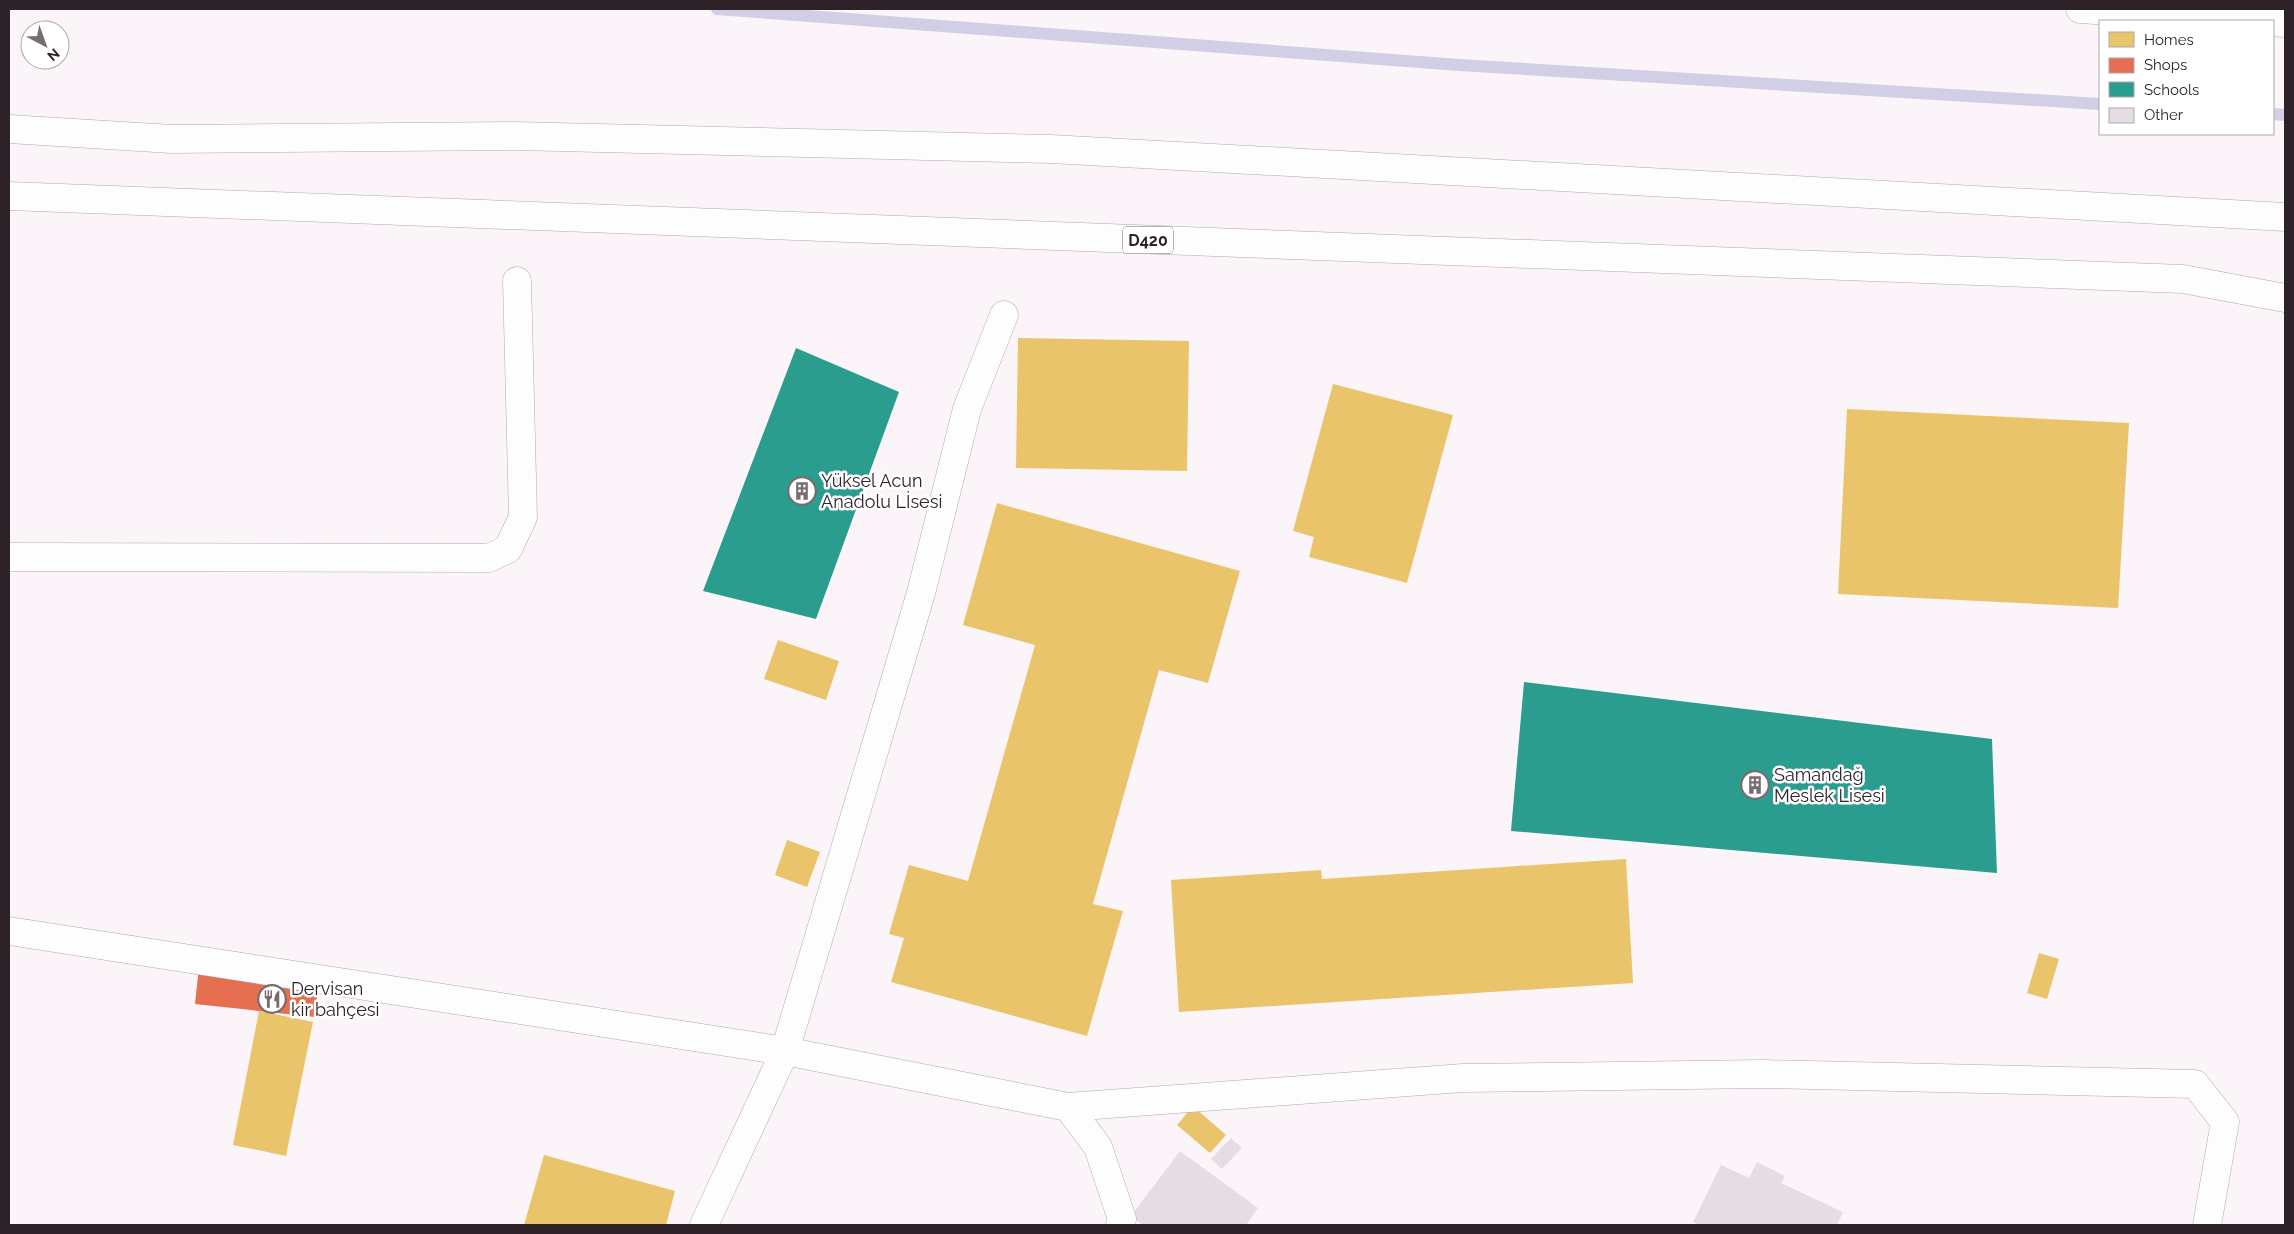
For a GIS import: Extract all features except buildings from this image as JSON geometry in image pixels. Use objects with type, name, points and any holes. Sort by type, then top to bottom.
[{"type":"main road","points":[[2080,9],[2249,20]]},
{"type":"main road","points":[[9,129],[172,139],[516,136],[1051,149],[2285,217]]},
{"type":"main road","name":"D420","points":[[9,196],[2184,279],[2285,298]]},
{"type":"main road","points":[[9,557],[490,558],[508,549],[523,517],[517,281]]},
{"type":"main road","points":[[704,1225],[785,1051],[921,593],[967,409],[1004,315]]},
{"type":"main road","points":[[9,931],[785,1051],[1068,1107],[1463,1078],[1763,1074],[2195,1084],[2225,1122],[2206,1225]]},
{"type":"main road","points":[[1068,1107],[1098,1147],[1122,1219],[1120,1225]]},
{"type":"waterway","points":[[717,9],[1459,65],[2099,104]]},
{"type":"waterway","points":[[2274,114],[2285,115]]},
{"type":"place","name":"Yüksel Acun Anadolu Lİsesi","points":[[802,491]]},
{"type":"place","name":"Samandağ Meslek Lisesi","points":[[1755,785]]},
{"type":"place","name":"Dervisan kir bahçesi","points":[[272,999]]}]
